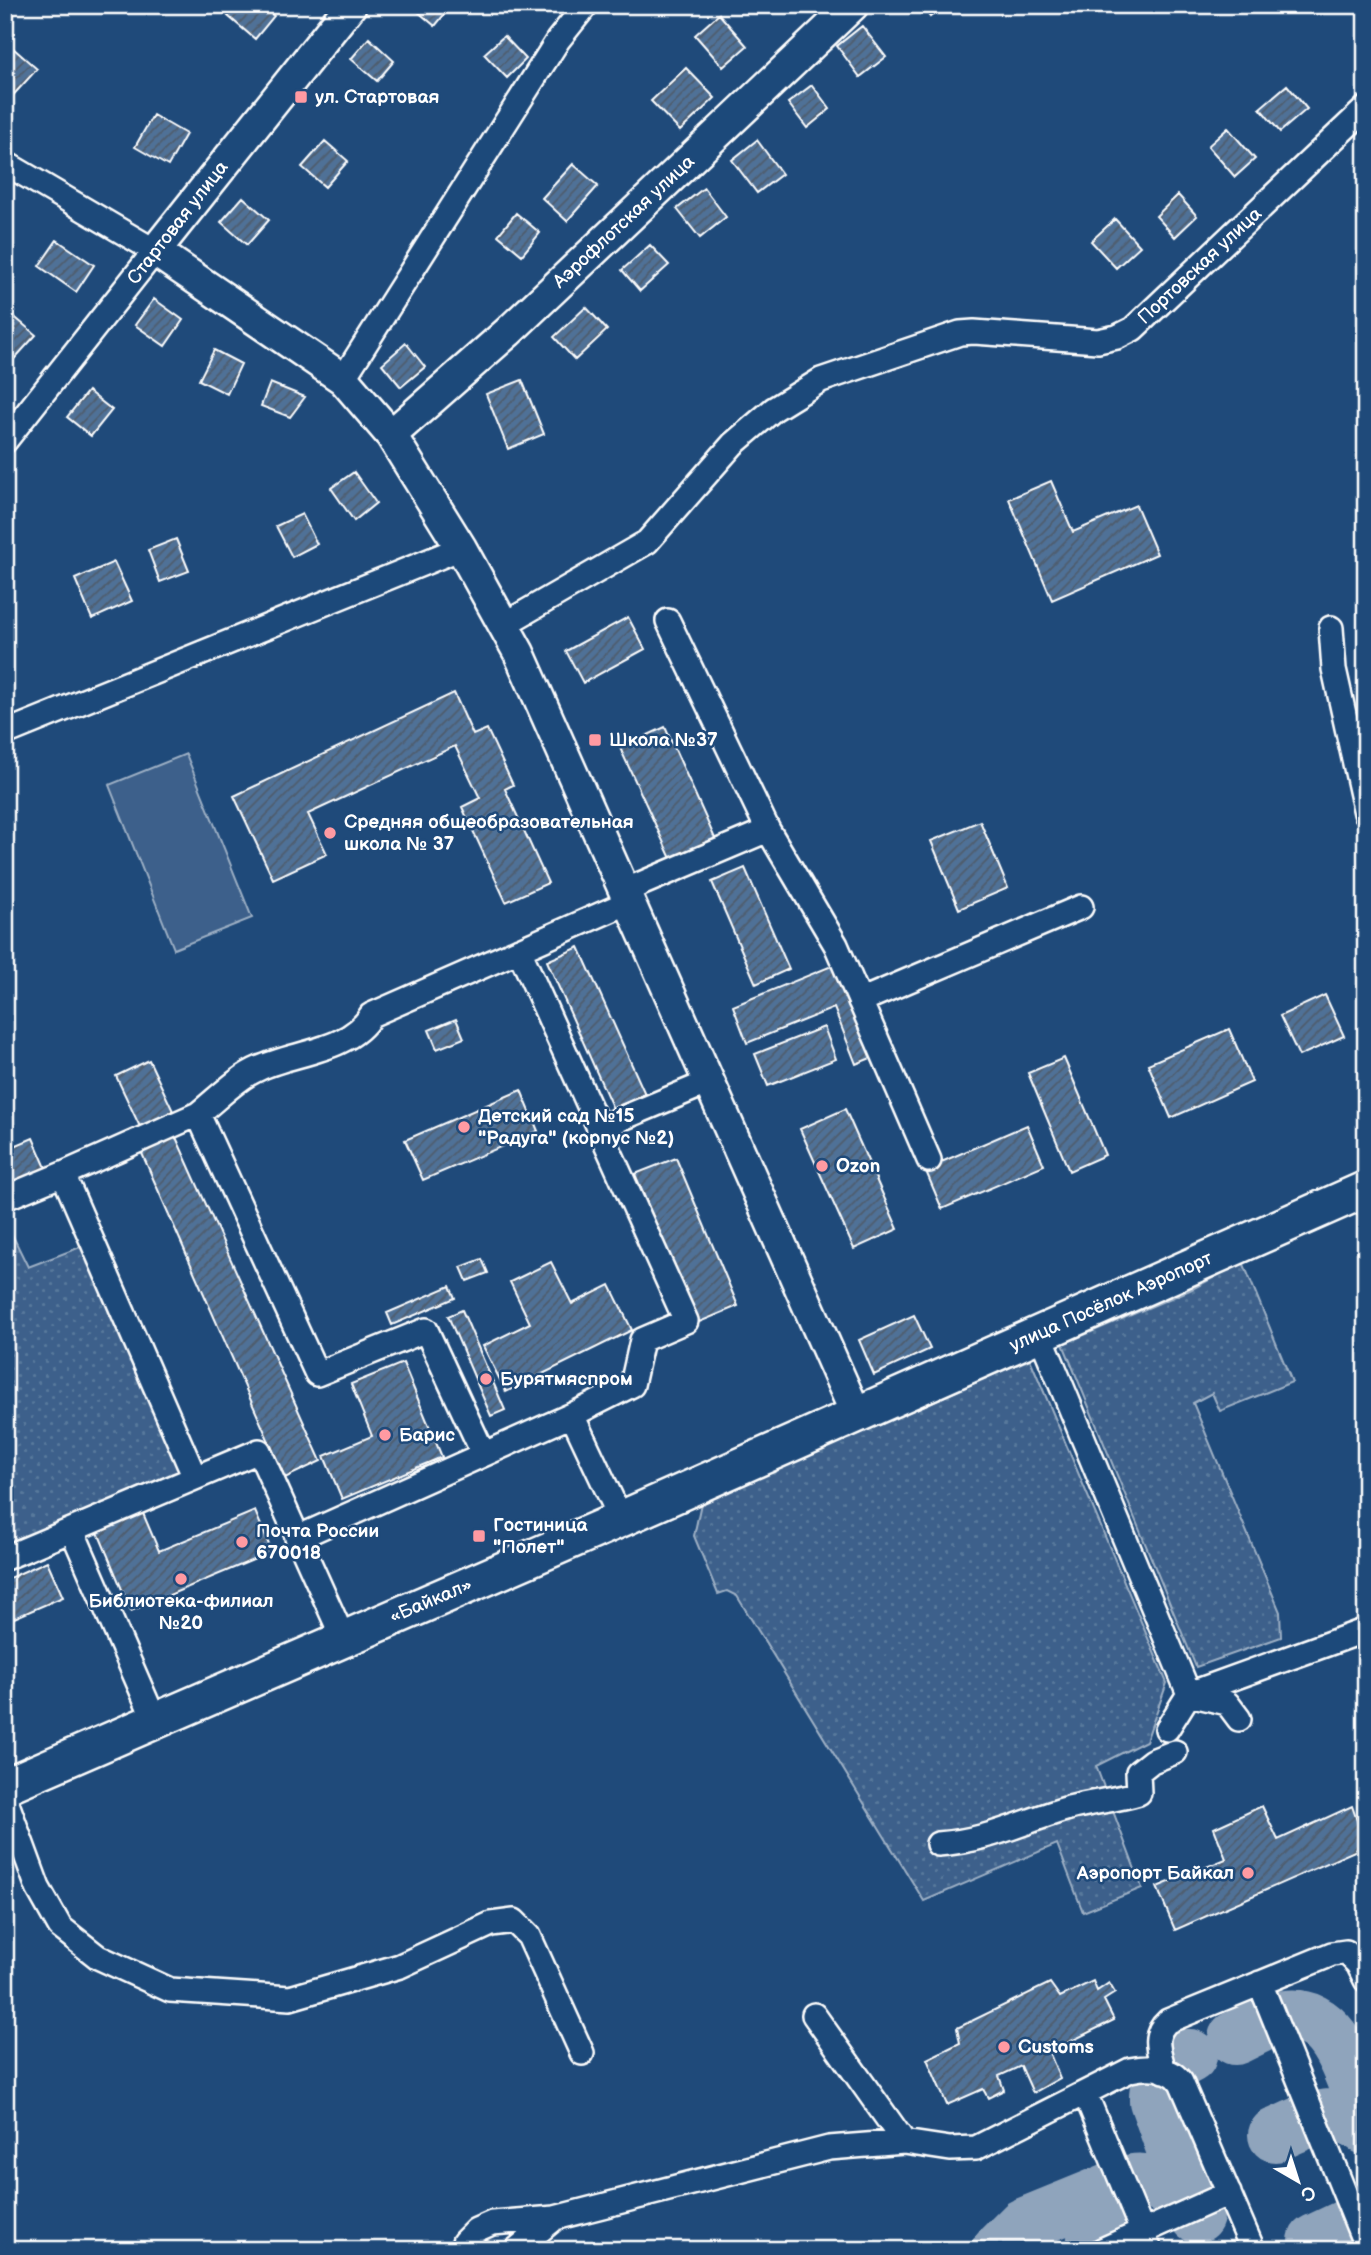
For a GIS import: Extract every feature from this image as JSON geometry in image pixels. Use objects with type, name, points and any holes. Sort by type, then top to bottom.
[{"type":"highway","name":"улица Посёлок Аэропорт","points":[[856,1414],[1366,1189]]},
{"type":"highway","name":"«Байкал»","points":[[5,1786],[856,1414]]},
{"type":"main road","name":"Стартовая улица","points":[[155,251],[351,5]]},
{"type":"main road","name":"Аэрофлотская улица","points":[[391,435],[508,332],[853,5]]},
{"type":"main road","points":[[155,251],[343,379],[391,435],[461,548],[506,624],[856,1414]]},
{"type":"street","points":[[343,379],[558,40],[586,5]]},
{"type":"street","name":"Портовская улица","points":[[506,624],[648,542],[733,444],[774,409],[821,380],[960,334],[974,332],[1098,341],[1117,337],[1133,329],[1366,108]]},
{"type":"street","points":[[5,163],[155,251]]},
{"type":"street","name":"Стартовая улица","points":[[5,441],[155,251]]},
{"type":"street","points":[[5,733],[461,548]]},
{"type":"street","points":[[668,621],[768,830],[836,945],[929,1160]]},
{"type":"street","points":[[1331,628],[1334,669],[1366,813]]},
{"type":"street","points":[[5,1198],[198,1114],[258,1068],[305,1054],[362,1031],[370,1015],[519,950],[768,830]]},
{"type":"street","points":[[860,1001],[1082,907]]},
{"type":"street","points":[[297,1538],[572,1415],[632,1385],[642,1340],[686,1321],[519,950]]},
{"type":"street","points":[[599,1128],[709,1083]]},
{"type":"street","points":[[198,1114],[317,1374],[426,1330],[483,1453]]},
{"type":"street","points":[[63,1174],[195,1478]]},
{"type":"street","points":[[1040,1334],[1189,1694]]},
{"type":"street","points":[[572,1415],[621,1519]]},
{"type":"street","points":[[5,1558],[258,1451],[343,1638]]},
{"type":"street","points":[[72,1530],[155,1721]]},
{"type":"street","points":[[1167,1729],[1189,1694],[1366,1630]]},
{"type":"street","points":[[1189,1694],[1227,1703],[1239,1718]]},
{"type":"street","points":[[938,1844],[972,1842],[1070,1808],[1103,1804],[1139,1793],[1138,1772],[1152,1761],[1175,1752]]},
{"type":"street","points":[[5,1798],[37,1888],[60,1927],[98,1957],[170,1990],[290,1998],[400,1966],[491,1924],[514,1921],[529,1936],[582,2053]]},
{"type":"street","points":[[1164,2071],[1157,2042],[1158,2030],[1168,2021],[1332,1954],[1346,1952],[1358,1964],[1366,1980]]},
{"type":"street","points":[[1260,1983],[1366,2246]]},
{"type":"street","points":[[814,2015],[904,2143]]},
{"type":"street","points":[[463,2250],[464,2242],[476,2230],[492,2223],[555,2218],[829,2148],[904,2143],[950,2149],[976,2148],[1130,2070],[1147,2066],[1176,2074],[1181,2082],[1253,2250]]},
{"type":"street","points":[[1085,2093],[1146,2241]]},
{"type":"street","points":[[1102,2250],[1146,2241],[1229,2193]]},
{"type":"street","points":[[516,2250],[555,2218]]},
{"type":"shaded area","points":[[186,754],[252,918],[174,949],[109,785]]},
{"type":"shaded area","points":[[5,1220],[28,1267],[83,1246],[186,1469],[5,1548]]},
{"type":"shaded area","points":[[1243,1262],[1292,1382],[1220,1411],[1212,1393],[1193,1403],[1280,1612],[1281,1637],[1196,1667],[1063,1344],[1192,1289]]},
{"type":"shaded area","points":[[1030,1359],[1167,1683],[1146,1741],[1096,1766],[1142,1888],[1083,1912],[1057,1844],[924,1901],[737,1596],[727,1591],[718,1594],[694,1536],[701,1503]]},
{"type":"building","points":[[237,5],[261,5],[274,16],[255,39],[228,16]]},
{"type":"building","points":[[410,5],[452,5],[435,26]]},
{"type":"building","points":[[921,5],[945,5],[930,17]]},
{"type":"building","points":[[719,14],[747,46],[723,67],[695,35]]},
{"type":"building","points":[[862,26],[886,57],[860,77],[837,46]]},
{"type":"building","points":[[504,36],[526,59],[507,78],[484,54]]},
{"type":"building","points":[[369,38],[394,61],[377,81],[351,59]]},
{"type":"building","points":[[5,41],[37,69],[7,102],[5,101]]},
{"type":"building","points":[[686,68],[715,98],[680,131],[651,101]]},
{"type":"building","points":[[812,85],[830,109],[807,128],[788,103]]},
{"type":"building","points":[[1287,85],[1307,109],[1280,132],[1260,108]]},
{"type":"building","points":[[153,115],[186,134],[168,166],[135,147]]},
{"type":"building","points":[[1228,128],[1255,159],[1235,177],[1208,146]]},
{"type":"building","points":[[757,140],[782,174],[757,193],[732,160]]},
{"type":"building","points":[[325,141],[348,161],[325,187],[302,167]]},
{"type":"building","points":[[573,164],[598,186],[567,221],[542,198]]},
{"type":"building","points":[[704,188],[726,217],[700,238],[677,209]]},
{"type":"building","points":[[1178,195],[1197,216],[1175,237],[1156,216]]},
{"type":"building","points":[[243,197],[269,220],[247,245],[221,222]]},
{"type":"building","points":[[516,213],[540,233],[522,255],[498,235]]},
{"type":"building","points":[[1115,219],[1140,246],[1116,268],[1091,241]]},
{"type":"building","points":[[57,240],[94,265],[76,292],[39,266]]},
{"type":"building","points":[[650,245],[669,265],[640,291],[622,270]]},
{"type":"building","points":[[154,299],[183,320],[165,346],[135,325]]},
{"type":"building","points":[[586,307],[607,330],[575,360],[554,337]]},
{"type":"building","points":[[5,309],[36,335],[6,368],[5,367]]},
{"type":"building","points":[[406,343],[425,367],[401,387],[382,364]]},
{"type":"building","points":[[214,350],[241,364],[227,394],[199,380]]},
{"type":"building","points":[[522,380],[544,434],[508,449],[486,394]]},
{"type":"building","points":[[270,383],[305,397],[290,417],[261,406]]},
{"type":"building","points":[[88,391],[112,410],[91,436],[67,417]]},
{"type":"building","points":[[354,472],[376,503],[354,521],[331,488]]},
{"type":"building","points":[[1051,481],[1073,532],[1136,505],[1157,554],[1052,600],[1009,499]]},
{"type":"building","points":[[302,514],[317,544],[292,557],[276,526]]},
{"type":"building","points":[[176,539],[189,571],[160,582],[148,550]]},
{"type":"building","points":[[114,562],[132,601],[92,619],[75,579]]},
{"type":"building","points":[[628,617],[645,649],[583,683],[566,651]]},
{"type":"building","points":[[454,693],[473,735],[487,729],[513,785],[505,789],[548,883],[506,902],[462,807],[480,798],[455,746],[308,814],[327,854],[273,879],[234,796]]},
{"type":"building","points":[[665,727],[717,843],[673,863],[620,748]]},
{"type":"building","points":[[980,821],[1008,888],[959,909],[931,841]]},
{"type":"building","points":[[745,868],[789,969],[756,984],[712,882]]},
{"type":"building","points":[[579,947],[645,1094],[613,1109],[547,961]]},
{"type":"building","points":[[839,963],[876,1056],[856,1064],[834,1008],[747,1043],[733,1006]]},
{"type":"building","points":[[1325,995],[1344,1036],[1299,1056],[1280,1016]]},
{"type":"building","points":[[456,1019],[464,1038],[437,1049],[429,1030]]},
{"type":"building","points":[[824,1027],[836,1059],[768,1086],[755,1054]]},
{"type":"building","points":[[1229,1029],[1252,1082],[1171,1118],[1148,1064]]},
{"type":"building","points":[[1064,1058],[1105,1155],[1069,1171],[1028,1073]]},
{"type":"building","points":[[149,1060],[173,1111],[140,1127],[116,1076]]},
{"type":"building","points":[[521,1090],[538,1131],[423,1180],[405,1140]]},
{"type":"building","points":[[845,1109],[898,1229],[854,1249],[800,1129]]},
{"type":"building","points":[[1027,1125],[1044,1165],[942,1209],[925,1169]]},
{"type":"building","points":[[175,1135],[321,1461],[285,1478],[140,1149]]},
{"type":"building","points":[[33,1138],[47,1170],[5,1187],[5,1150]]},
{"type":"building","points":[[676,1158],[738,1306],[697,1323],[635,1174]]},
{"type":"building","points":[[482,1259],[488,1273],[467,1281],[461,1267]]},
{"type":"building","points":[[551,1262],[572,1304],[610,1285],[632,1330],[506,1392],[483,1346],[530,1323],[510,1282]]},
{"type":"building","points":[[450,1286],[455,1298],[392,1325],[387,1313]]},
{"type":"building","points":[[462,1310],[505,1410],[491,1416],[448,1316]]},
{"type":"building","points":[[914,1315],[930,1349],[874,1375],[859,1340]]},
{"type":"building","points":[[403,1363],[442,1457],[342,1499],[324,1456],[372,1436],[351,1384]]},
{"type":"building","points":[[142,1511],[159,1551],[255,1511],[272,1552],[131,1611],[97,1530]]},
{"type":"building","points":[[47,1561],[63,1597],[5,1622],[5,1580]]},
{"type":"building","name":"Аэропорт Байкал","points":[[1262,1806],[1278,1840],[1352,1806],[1366,1846],[1175,1930],[1157,1887],[1226,1859],[1214,1828]]},
{"type":"building","name":"Customs","points":[[1093,1981],[1097,1991],[1109,1983],[1115,1993],[1104,2000],[1114,2020],[1049,2052],[1060,2078],[1033,2093],[1021,2066],[999,2076],[1004,2090],[988,2098],[983,2089],[947,2105],[927,2059],[960,2043],[957,2028],[1050,1983],[1060,1997]]},
{"type":"taxiway","points":[[1235,2038],[1279,2018],[1303,2017],[1317,2024],[1330,2035],[1339,2049],[1366,2113]]},
{"type":"taxiway","points":[[1095,2250],[1094,2231],[1101,2208],[1115,2190],[1126,2183],[1152,2182],[1165,2188],[1188,2205],[1197,2216],[1156,2101],[1161,2078],[1190,2056]]},
{"type":"taxiway","points":[[1275,2135],[1310,2120],[1332,2116],[1355,2121],[1366,2128]]},
{"type":"taxiway","points":[[998,2250],[1023,2225],[1119,2186]]},
{"type":"taxiway","points":[[1315,2241],[1351,2224],[1366,2221]]},
{"type":"place","name":"ул. Стартовая","points":[[301,97]]},
{"type":"place","name":"Школа №37","points":[[595,740]]},
{"type":"place","name":"Средняя общеобразовательная школа № 37","points":[[330,833]]},
{"type":"place","name":"Детский сад №15 \"Радуга\" (корпус №2)","points":[[464,1127]]},
{"type":"place","name":"Ozon","points":[[822,1166]]},
{"type":"place","name":"Бурятмяспром","points":[[486,1379]]},
{"type":"place","name":"Барис","points":[[385,1435]]},
{"type":"place","name":"Гостиница \"Полет\"","points":[[479,1536]]},
{"type":"place","name":"Почта России 670018","points":[[242,1542]]},
{"type":"place","name":"Библиотека-филиал №20","points":[[181,1579]]},
{"type":"place","name":"Аэропорт Байкал","points":[[1248,1873]]},
{"type":"place","name":"Customs","points":[[1004,2047]]}]
